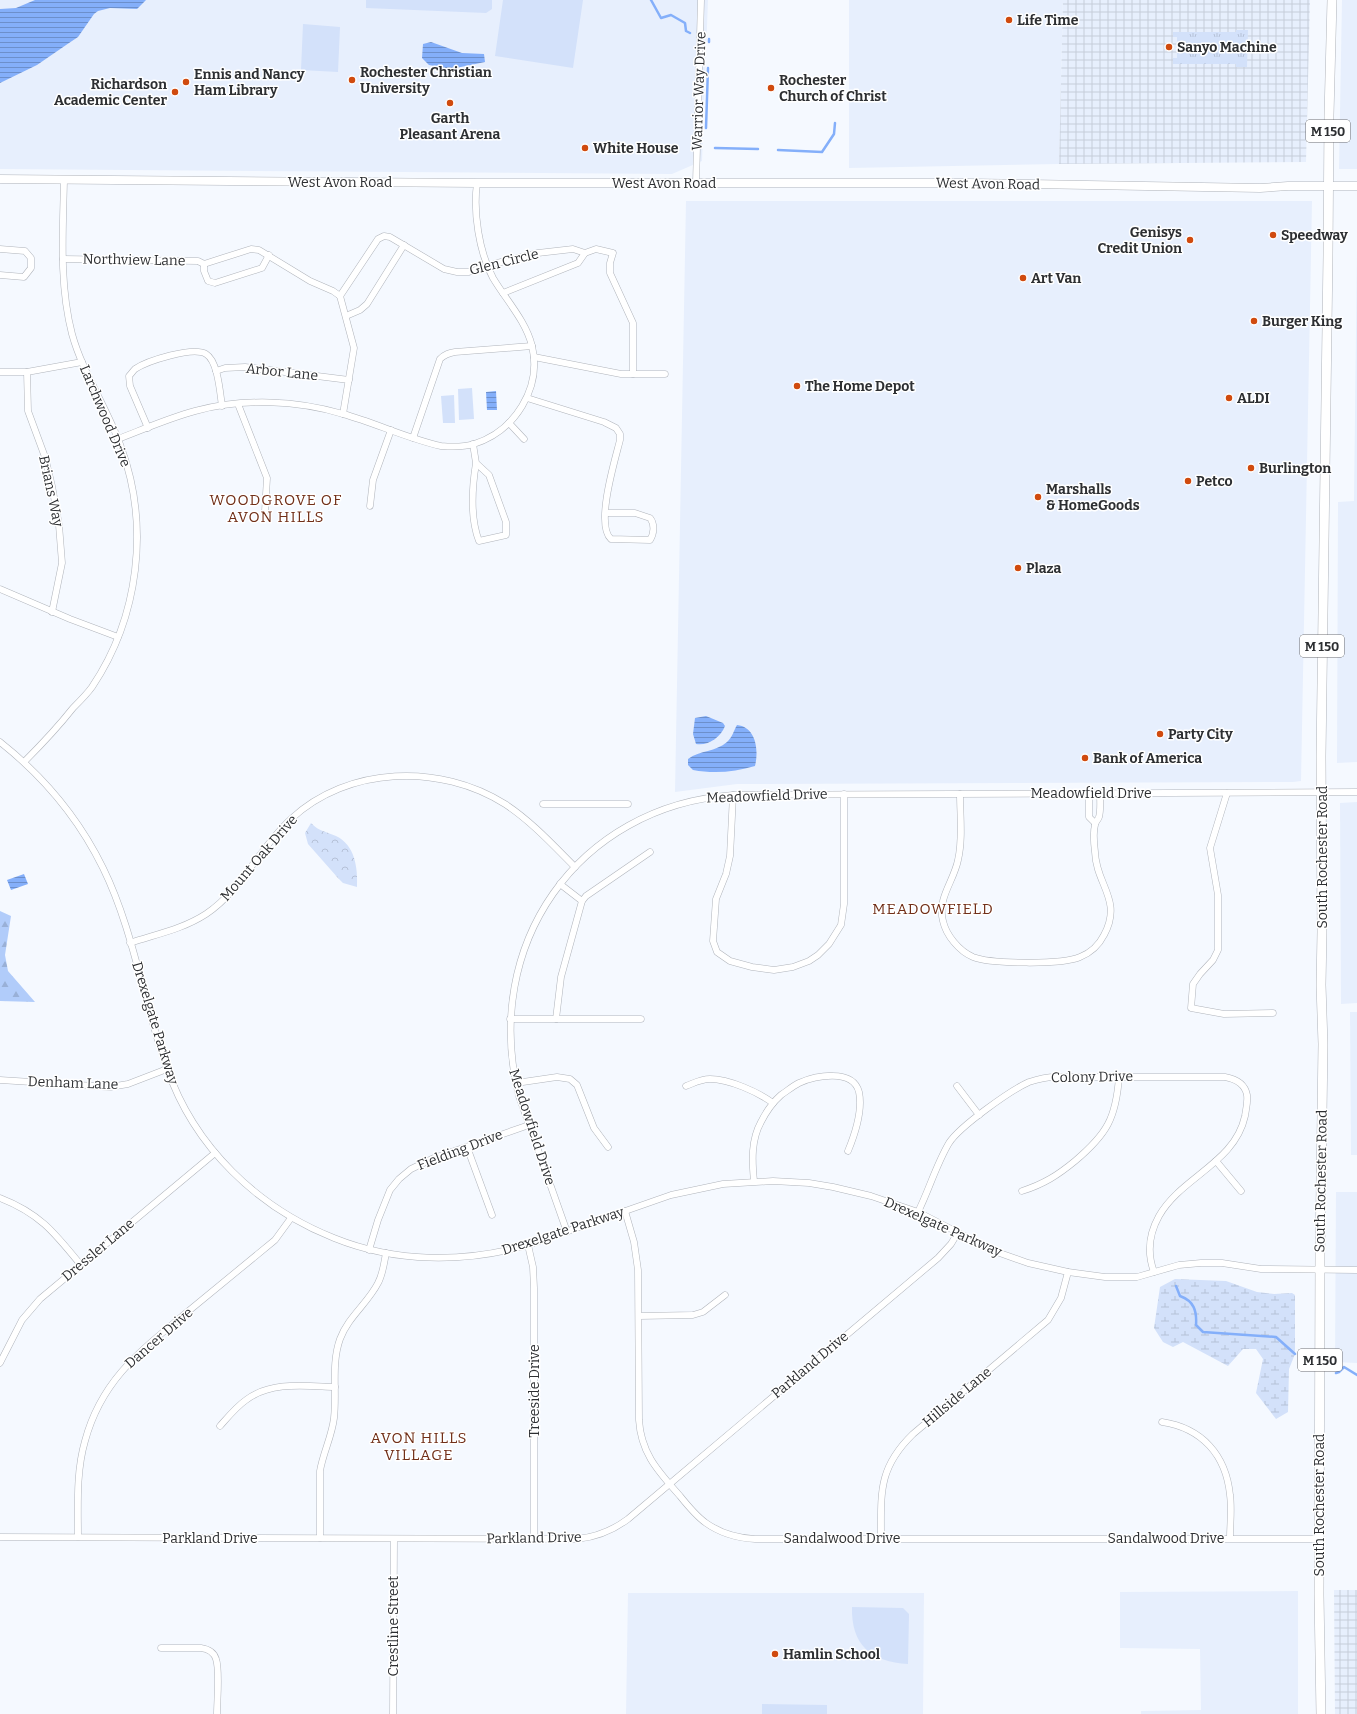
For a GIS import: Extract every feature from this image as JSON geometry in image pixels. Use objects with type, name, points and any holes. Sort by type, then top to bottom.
[{"type":"main road","name":"South Rochester Road","points":[[1321,1714],[1319,1539],[1323,1044],[1321,991],[1322,792],[1329,76],[1332,0]]},
{"type":"main road","name":"West Avon Road","points":[[0,180],[477,183],[969,183],[1260,188],[1288,186],[1357,186]]},
{"type":"street","name":"Warrior Way Drive","points":[[696,183],[701,0]]},
{"type":"street","name":"Larchwood Drive","points":[[24,762],[52,734],[90,689],[107,661],[118,637],[131,596],[138,544],[137,522],[130,474],[118,439],[82,362],[68,316],[63,259],[64,180]]},
{"type":"street","points":[[118,439],[196,411],[238,404],[279,403],[321,408],[441,446],[452,447],[473,444],[496,434],[519,412],[527,398],[532,381],[534,357],[532,346],[525,327],[487,266],[480,241],[478,226],[476,192],[477,183]]},
{"type":"street","name":"Glen Circle","points":[[340,296],[378,239],[384,236],[390,236],[444,269],[470,272],[538,252],[573,249],[585,253]]},
{"type":"street","points":[[346,316],[360,310],[366,304],[404,245]]},
{"type":"street","points":[[0,249],[25,251],[31,258],[31,268],[24,277],[0,275]]},
{"type":"street","name":"Northview Lane","points":[[63,259],[198,261],[204,264],[251,249],[259,250],[310,281],[333,291],[340,296]]},
{"type":"street","name":"Glen Circle","points":[[503,293],[578,263],[585,253],[596,249],[613,253],[610,263],[610,273],[633,323],[633,374]]},
{"type":"street","name":"Northview Lane","points":[[204,264],[204,271],[208,281],[215,283],[262,268],[269,255]]},
{"type":"street","points":[[340,296],[354,342],[343,414]]},
{"type":"street","points":[[413,438],[440,359],[448,353],[532,346]]},
{"type":"street","points":[[148,428],[130,386],[129,376],[135,369],[165,357],[186,352],[206,354],[216,371],[222,406]]},
{"type":"street","points":[[534,357],[621,374],[665,374]]},
{"type":"street","points":[[0,372],[27,372],[82,362]]},
{"type":"street","name":"Arbor Lane","points":[[216,371],[225,368],[245,367],[349,380]]},
{"type":"street","name":"Brians Way","points":[[27,372],[28,411],[45,457],[59,524],[62,563],[52,612]]},
{"type":"street","points":[[527,398],[585,415],[616,428],[620,434],[620,440],[609,488],[605,514],[605,531],[611,539],[650,540],[652,537],[654,527],[650,518],[635,513],[605,514]]},
{"type":"street","points":[[238,404],[267,478],[266,510]]},
{"type":"street","points":[[509,423],[524,439]]},
{"type":"street","points":[[370,506],[373,480],[391,430]]},
{"type":"street","points":[[473,444],[476,463],[474,478],[474,523],[479,541],[506,535],[506,522],[489,475],[476,463]]},
{"type":"street","points":[[0,589],[52,612],[118,637]]},
{"type":"street","name":"Drexelgate Parkway","points":[[0,742],[24,762],[55,794],[82,831],[103,869],[111,886],[130,943],[167,1070],[189,1114],[215,1153],[256,1193],[291,1218],[329,1236],[369,1250],[386,1253],[416,1258],[461,1258],[491,1254],[528,1245],[656,1200],[697,1189],[723,1184],[797,1182],[834,1187],[871,1196],[918,1212],[957,1234],[1013,1258],[1068,1272],[1137,1277],[1180,1264],[1190,1263],[1222,1263],[1260,1269],[1320,1271],[1357,1270]]},
{"type":"street","name":"Mount Oak Drive","points":[[130,943],[172,931],[191,923],[208,913],[231,892],[262,850],[298,812],[330,793],[355,783],[381,777],[405,775],[437,778],[478,790],[506,805],[528,822],[575,867]]},
{"type":"street","points":[[1227,792],[1210,848],[1218,895],[1218,950],[1213,960],[1193,984],[1191,1008],[1224,1014],[1273,1013]]},
{"type":"street","name":"Meadowfield Drive","points":[[567,1232],[516,1083],[511,1053],[510,1019],[512,992],[522,954],[541,912],[560,884],[575,867],[598,846],[636,821],[685,801],[733,794],[1357,792]]},
{"type":"street","points":[[1089,793],[1089,817],[1095,824]]},
{"type":"street","points":[[960,794],[958,860],[943,900],[942,915],[944,926],[953,941],[968,954],[982,960],[1050,962],[1069,960],[1084,956],[1099,943],[1108,926],[1112,912],[1111,904],[1095,859],[1095,824],[1100,817],[1100,793]]},
{"type":"street","points":[[733,794],[730,856],[726,874],[716,899],[712,941],[717,952],[730,961],[752,967],[774,970],[793,967],[809,961],[818,955],[829,944],[841,925],[844,904],[844,794]]},
{"type":"street","points":[[543,804],[628,804]]},
{"type":"street","points":[[556,1019],[561,977],[582,900],[650,852]]},
{"type":"street","points":[[560,884],[582,900]]},
{"type":"street","points":[[510,1019],[641,1019]]},
{"type":"street","name":"Denham Lane","points":[[0,1080],[110,1087],[128,1084],[167,1070]]},
{"type":"street","points":[[754,1182],[753,1153],[755,1139],[760,1123],[773,1103],[792,1087],[809,1080],[828,1076],[845,1077],[856,1087],[859,1098],[856,1132],[848,1152]]},
{"type":"street","name":"Colony Drive","points":[[918,1212],[949,1144],[957,1133],[979,1115],[1020,1087],[1040,1079],[1056,1076],[1233,1078],[1244,1087],[1247,1097],[1244,1121],[1235,1141],[1216,1161],[1176,1193],[1159,1217],[1153,1230],[1150,1245],[1150,1257],[1154,1272]]},
{"type":"street","points":[[516,1083],[557,1077],[570,1080],[577,1085],[594,1128],[608,1147]]},
{"type":"street","points":[[1022,1191],[1038,1186],[1056,1176],[1089,1149],[1102,1136],[1116,1105],[1118,1077]]},
{"type":"street","points":[[686,1086],[701,1080],[717,1080],[752,1091],[773,1103]]},
{"type":"street","points":[[958,1086],[979,1115]]},
{"type":"street","name":"Fielding Drive","points":[[369,1250],[384,1203],[390,1190],[399,1179],[411,1169],[423,1162],[530,1125]]},
{"type":"street","points":[[467,1147],[492,1215]]},
{"type":"street","name":"Dressler Lane","points":[[0,1363],[18,1328],[28,1313],[45,1294],[215,1153]]},
{"type":"street","points":[[1216,1161],[1241,1191]]},
{"type":"street","points":[[0,1198],[21,1206],[42,1220],[80,1264]]},
{"type":"street","name":"Sandalwood Drive","points":[[625,1211],[638,1262],[639,1420],[641,1438],[653,1464],[699,1518],[715,1529],[728,1534],[755,1538],[1319,1539]]},
{"type":"street","name":"Dancer Drive","points":[[78,1537],[78,1485],[82,1454],[91,1421],[110,1385],[137,1354],[275,1240],[291,1218]]},
{"type":"street","name":"Parkland Drive","points":[[0,1537],[577,1539],[604,1533],[624,1522],[938,1258],[951,1244],[957,1234]]},
{"type":"street","name":"Treeside Drive","points":[[528,1245],[533,1267],[534,1288],[534,1539]]},
{"type":"street","points":[[320,1538],[320,1471],[333,1424],[336,1358],[340,1339],[351,1319],[378,1283],[384,1267],[386,1253]]},
{"type":"street","name":"Hillside Lane","points":[[882,1538],[882,1487],[888,1466],[898,1449],[913,1434],[1048,1320],[1061,1298],[1068,1272]]},
{"type":"street","points":[[639,1316],[693,1315],[703,1312],[725,1295]]},
{"type":"street","points":[[220,1426],[245,1400],[260,1392],[286,1386],[335,1387]]},
{"type":"street","points":[[1162,1422],[1175,1424],[1194,1432],[1208,1444],[1220,1460],[1226,1475],[1230,1494],[1230,1538]]},
{"type":"street","name":"Crestline Street","points":[[393,1714],[394,1539]]},
{"type":"street","points":[[161,1648],[201,1648],[211,1651],[217,1664],[216,1714]]},
{"type":"shaded area","name":"Rochester Christian University","points":[[0,0],[708,0],[702,161],[672,174],[0,169]]},
{"type":"shaded area","points":[[35,0],[146,0],[137,9],[110,8],[98,11],[94,14],[78,37],[37,65],[0,83],[0,9],[16,8]]},
{"type":"shaded area","points":[[849,0],[1063,0],[1059,164],[849,168]]},
{"type":"shaded area","points":[[1063,0],[1310,0],[1306,162],[1059,164]]},
{"type":"shaded area","points":[[1342,0],[1357,0],[1357,169],[1339,169]]},
{"type":"shaded area","points":[[431,42],[462,53],[484,54],[485,62],[451,69],[429,65],[422,58],[423,44]]},
{"type":"shaded area","points":[[686,201],[1312,201],[1301,781],[737,784],[675,792]]},
{"type":"shaded area","points":[[1357,248],[1357,762],[1337,763],[1338,502],[1354,501]]},
{"type":"shaded area","points":[[496,391],[497,410],[487,410],[486,392]]},
{"type":"shaded area","points":[[706,716],[723,723],[725,726],[720,734],[713,740],[705,744],[696,744],[693,734],[695,718]]},
{"type":"shaded area","points":[[737,725],[748,730],[755,740],[757,753],[755,766],[740,770],[717,772],[693,770],[688,765],[688,759],[693,756],[718,748],[727,742],[732,736]]},
{"type":"shaded area","points":[[1357,802],[1357,1003],[1341,1004],[1340,803]]},
{"type":"shaded area","points":[[24,874],[28,884],[11,890],[7,880]]},
{"type":"shaded area","points":[[1350,1012],[1357,1012],[1357,1155],[1351,1155]]},
{"type":"shaded area","points":[[1336,1192],[1357,1192],[1357,1363],[1335,1362]]},
{"type":"shaded area","points":[[1334,1590],[1357,1590],[1357,1714],[1335,1714]]},
{"type":"shaded area","points":[[1298,1591],[1298,1714],[1141,1714],[1141,1711],[1201,1710],[1200,1649],[1120,1648],[1120,1592]]},
{"type":"shaded area","name":"Hamlin School","points":[[628,1593],[924,1593],[923,1714],[626,1714]]},
{"type":"green space","points":[[366,0],[492,0],[492,9],[486,13],[366,8]]},
{"type":"green space","points":[[503,0],[583,0],[573,68],[495,56]]},
{"type":"green space","points":[[303,24],[340,27],[338,72],[301,70]]},
{"type":"green space","points":[[1236,30],[1248,30],[1247,67],[1236,67],[1236,64],[1173,64],[1173,58],[1177,58],[1177,37],[1173,37],[1173,32],[1236,32]]},
{"type":"green space","points":[[472,388],[474,419],[459,420],[458,389]]},
{"type":"green space","points":[[454,395],[455,423],[443,423],[441,396]]},
{"type":"green space","points":[[311,823],[320,830],[336,836],[347,845],[356,865],[357,887],[343,883],[308,844],[305,833]]},
{"type":"green space","points":[[0,911],[11,916],[5,955],[8,971],[35,1002],[0,1001]]},
{"type":"green space","points":[[1175,1279],[1226,1281],[1257,1292],[1274,1294],[1292,1293],[1295,1295],[1295,1354],[1289,1369],[1288,1412],[1276,1419],[1256,1393],[1263,1359],[1256,1349],[1243,1349],[1228,1366],[1183,1342],[1173,1347],[1163,1342],[1154,1328],[1160,1287]]},
{"type":"green space","points":[[852,1607],[903,1608],[909,1614],[908,1664],[884,1660],[866,1649],[855,1632]]},
{"type":"green space","points":[[762,1704],[827,1705],[827,1714],[762,1714]]},
{"type":"waterway","points":[[651,0],[661,18],[671,15],[685,23],[686,31],[690,33]]},
{"type":"waterway","points":[[706,128],[708,68]]},
{"type":"waterway","points":[[778,150],[822,152],[834,134],[835,123]]},
{"type":"waterway","points":[[715,148],[758,149]]},
{"type":"waterway","points":[[1176,1286],[1180,1296],[1189,1301],[1194,1307],[1196,1325],[1203,1332],[1276,1337],[1295,1354]]},
{"type":"waterway","points":[[1336,1373],[1344,1367],[1357,1375]]},
{"type":"place","name":"Life Time","points":[[1009,20]]},
{"type":"place","name":"Sanyo Machine","points":[[1169,47]]},
{"type":"place","name":"Rochester Christian University","points":[[352,80]]},
{"type":"place","name":"Ennis and Nancy Ham Library","points":[[186,82]]},
{"type":"place","name":"Rochester Church of Christ","points":[[771,88]]},
{"type":"place","name":"Richardson Academic Center","points":[[175,92]]},
{"type":"place","name":"Garth Pleasant Arena","points":[[450,103]]},
{"type":"place","name":"White House","points":[[585,148]]},
{"type":"place","name":"Speedway","points":[[1273,235]]},
{"type":"place","name":"Genisys Credit Union","points":[[1190,240]]},
{"type":"place","name":"Art Van","points":[[1023,278]]},
{"type":"place","name":"Burger King","points":[[1254,321]]},
{"type":"place","name":"The Home Depot","points":[[797,386]]},
{"type":"place","name":"ALDI","points":[[1229,398]]},
{"type":"place","name":"Burlington","points":[[1251,468]]},
{"type":"place","name":"Petco","points":[[1188,481]]},
{"type":"place","name":"Marshalls & HomeGoods","points":[[1038,497]]},
{"type":"place","name":"Plaza","points":[[1018,568]]},
{"type":"place","name":"Party City","points":[[1160,734]]},
{"type":"place","name":"Bank of America","points":[[1085,758]]},
{"type":"place","name":"Hamlin School","points":[[775,1654]]},
{"type":"district","name":"WOODGROVE OF AVON HILLS","points":[[276,508]]},
{"type":"district","name":"MEADOWFIELD","points":[[933,909]]},
{"type":"district","name":"AVON HILLS VILLAGE","points":[[419,1446]]}]
